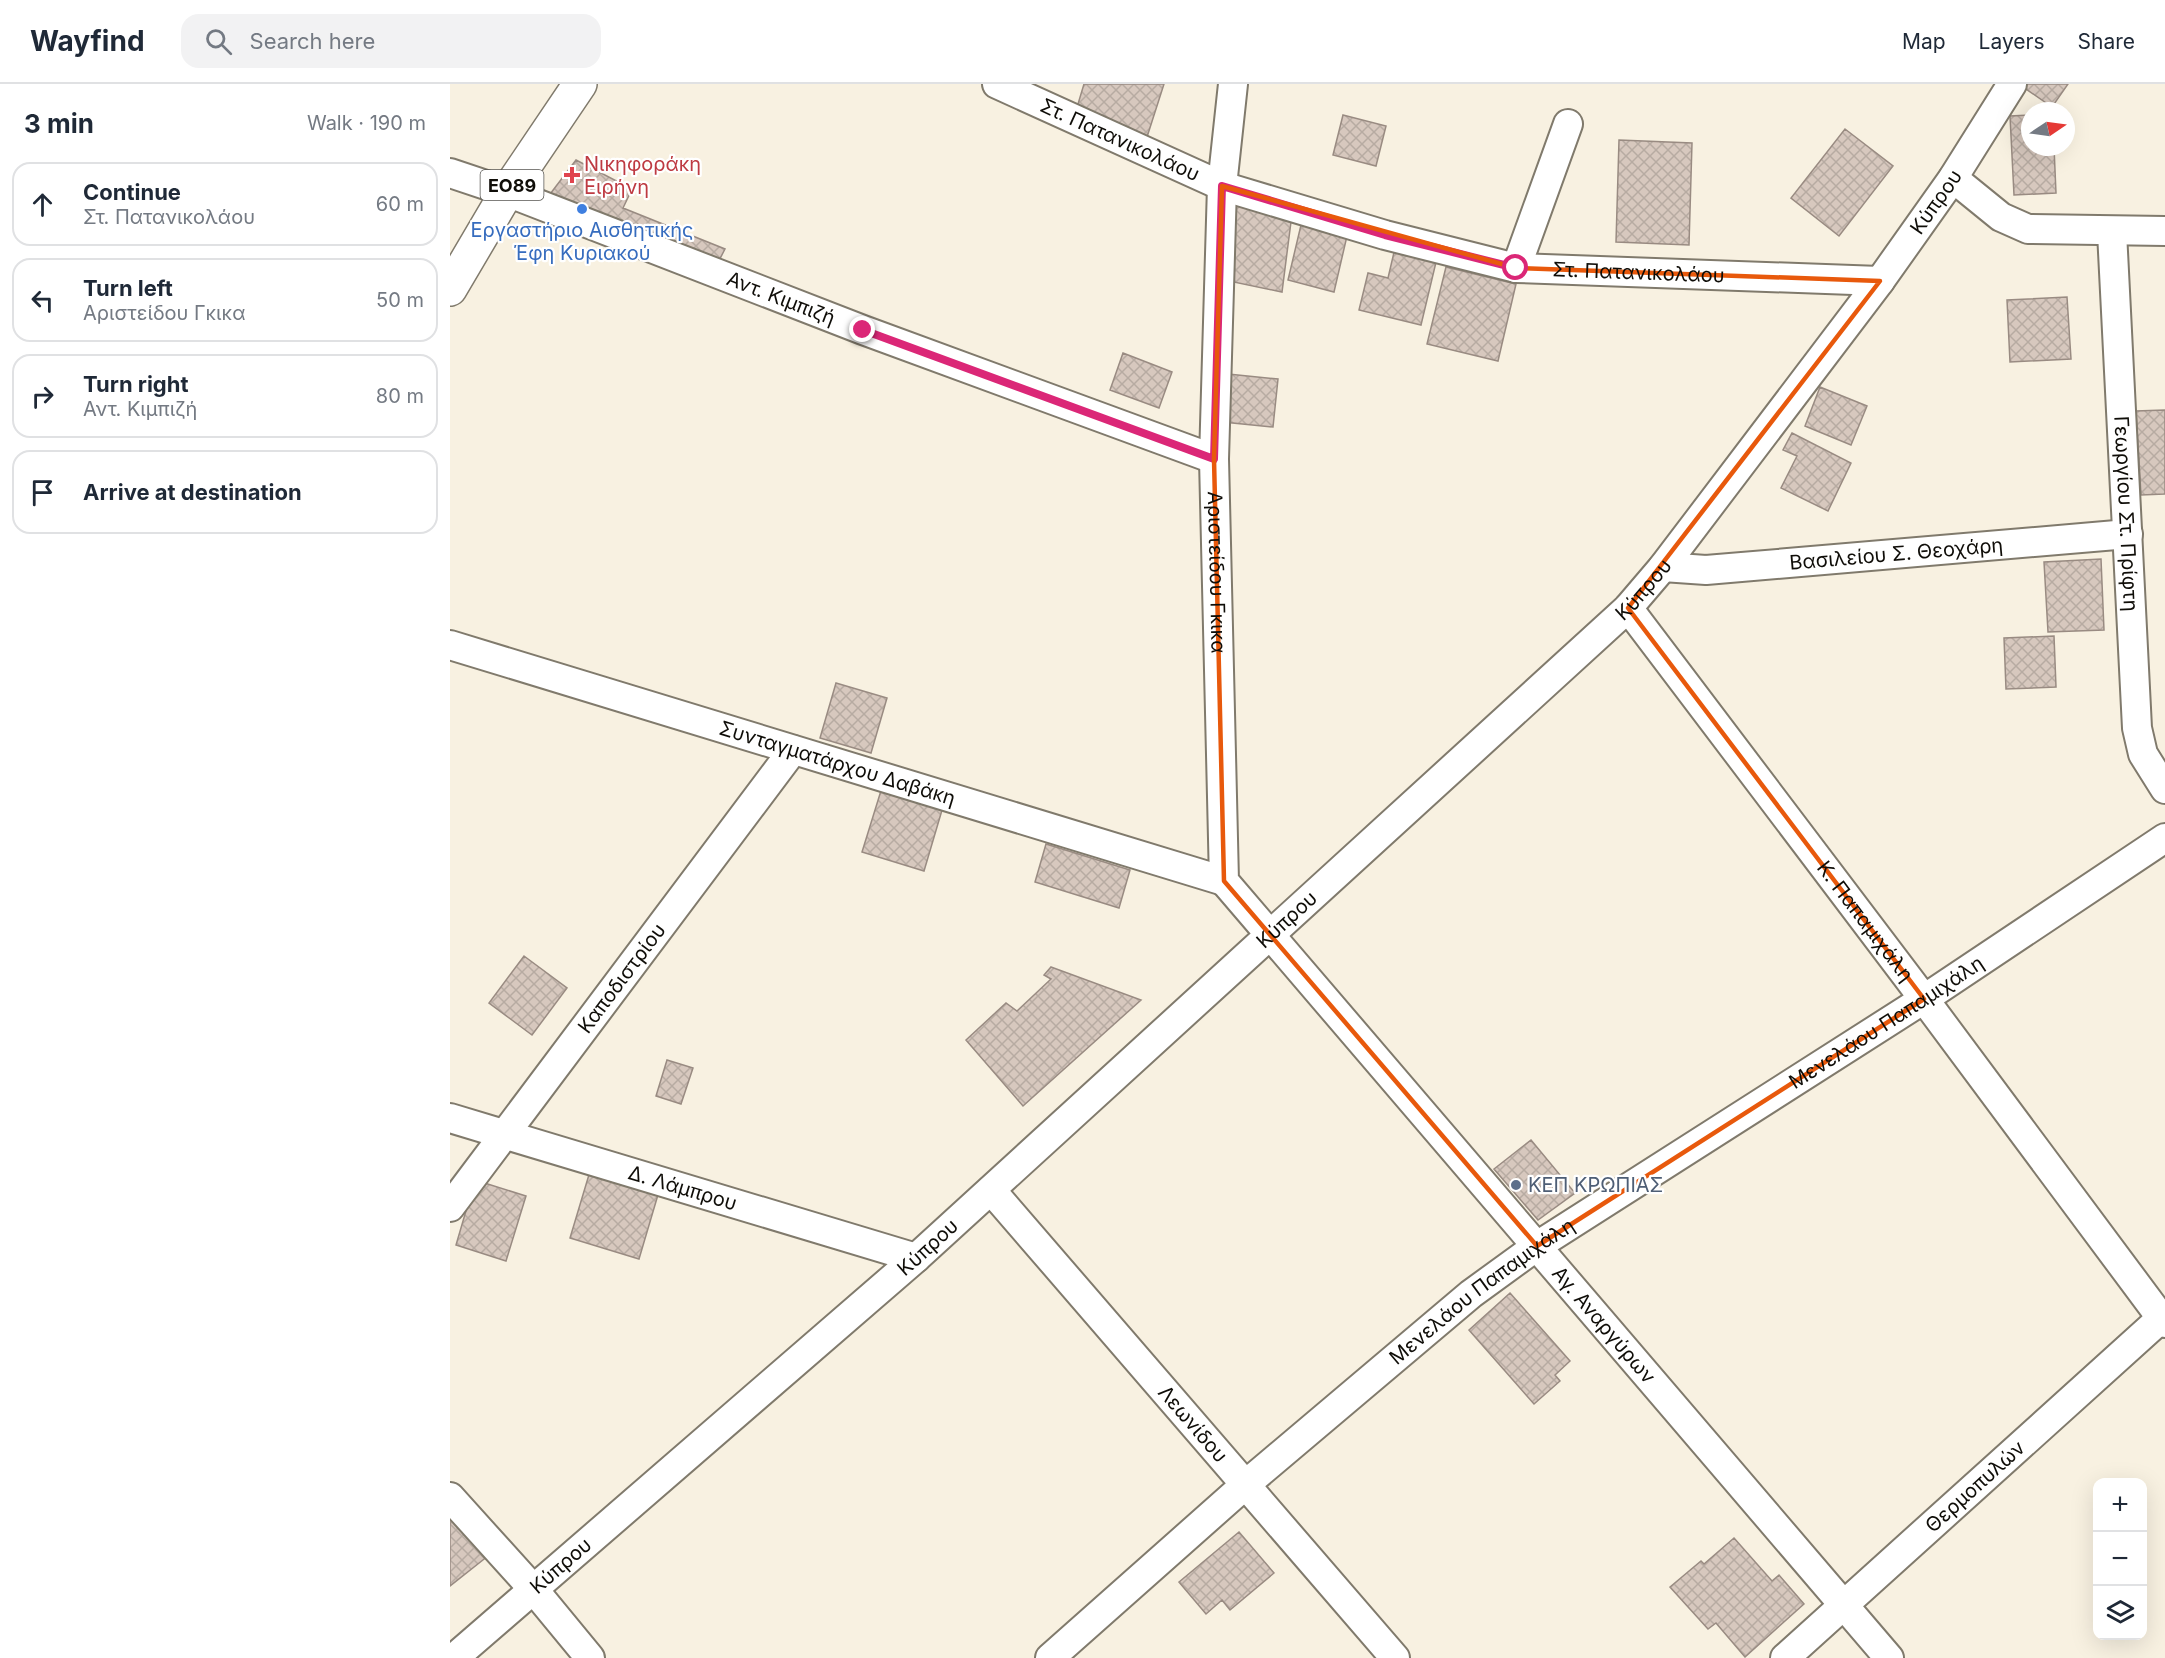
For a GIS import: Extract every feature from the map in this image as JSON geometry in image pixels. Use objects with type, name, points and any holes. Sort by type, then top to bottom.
[{"type":"main road","name":"ΕΟ89","points":[[450,289],[507,192],[580,84]]},
{"type":"street","name":"Στ. Πατανικολάου","points":[[997,84],[1222,186],[1385,235],[1516,268],[1880,280]]},
{"type":"street","name":"Αριστείδου Γκικα","points":[[1224,881],[1214,459],[1222,186],[1233,84]]},
{"type":"street","name":"Κύπρου","points":[[454,1658],[916,1258],[1628,608],[1663,567],[1880,280],[1953,178],[2012,84]]},
{"type":"street","points":[[1516,268],[1568,123]]},
{"type":"street","name":"Αντ. Κιμπιζή","points":[[450,173],[507,192],[863,330],[1214,459]]},
{"type":"street","points":[[1953,178],[2001,217],[2028,229],[2165,231]]},
{"type":"street","name":"Γεωργίου Στ. Πρίφτη","points":[[2112,232],[2137,728],[2143,754],[2165,789]]},
{"type":"street","name":"Βασιλείου Σ. Θεοχάρη","points":[[1663,567],[1706,570],[2128,534]]},
{"type":"street","name":"Κ. Παπαμιχάλη","points":[[1628,608],[2164,1319]]},
{"type":"street","name":"Συνταγματάρχου Δαβάκη","points":[[450,645],[1224,881]]},
{"type":"street","name":"Καποδιστρίου","points":[[450,1207],[793,750]]},
{"type":"street","name":"Μενελάου Παπαμιχάλη","points":[[1050,1658],[1245,1485],[1471,1294],[1537,1246],[1924,999],[2165,838]]},
{"type":"street","points":[[1224,881],[1270,935]]},
{"type":"street","name":"Αγ. Αναργύρων","points":[[1270,935],[1889,1658]]},
{"type":"street","name":"Δ. Λάμπρου","points":[[450,1118],[916,1258]]},
{"type":"street","name":"Λεωνίδου","points":[[991,1190],[1395,1658]]},
{"type":"street","name":"Θερμοπυλών","points":[[1785,1658],[2164,1319]]},
{"type":"street","points":[[450,1497],[534,1590],[590,1658]]},
{"type":"highlighted area","points":[[1222,186],[1516,268],[1880,281],[1628,608],[1924,999],[1537,1246],[1224,881],[1214,459]]},
{"type":"building","points":[[1084,84],[1164,84],[1147,137],[1075,114]]},
{"type":"building","points":[[2025,84],[2068,84],[2055,102],[2045,102],[2023,87]]},
{"type":"building","points":[[1343,115],[1386,126],[1376,166],[1333,155]]},
{"type":"building","points":[[2021,115],[2021,156],[2054,156],[2056,193],[2014,195],[2010,116]]},
{"type":"building","points":[[1845,129],[1893,166],[1839,236],[1791,198]]},
{"type":"building","points":[[1619,140],[1692,143],[1689,245],[1616,242]]},
{"type":"building","points":[[576,160],[632,189],[623,208],[725,249],[713,272],[541,206]]},
{"type":"building","points":[[1228,200],[1292,214],[1282,292],[1224,280]]},
{"type":"building","points":[[1301,225],[1347,236],[1334,292],[1288,280]]},
{"type":"building","points":[[1395,248],[1437,258],[1421,325],[1359,310],[1368,273],[1388,278]]},
{"type":"building","points":[[1446,267],[1516,284],[1498,361],[1427,344]]},
{"type":"building","points":[[2067,297],[2071,359],[2010,362],[2007,300]]},
{"type":"building","points":[[1123,353],[1172,372],[1159,408],[1110,390]]},
{"type":"building","points":[[1228,374],[1278,379],[1273,427],[1223,422]]},
{"type":"building","points":[[1820,387],[1867,406],[1851,445],[1805,426]]},
{"type":"building","points":[[2165,410],[2165,494],[2141,495],[2136,411]]},
{"type":"building","points":[[1792,433],[1851,463],[1828,511],[1781,488],[1797,456],[1783,450]]},
{"type":"building","points":[[2101,559],[2104,630],[2048,632],[2044,562]]},
{"type":"building","points":[[2054,636],[2056,687],[2006,689],[2004,638]]},
{"type":"building","points":[[836,683],[887,698],[871,753],[820,738]]},
{"type":"building","points":[[884,781],[945,800],[924,871],[862,852]]},
{"type":"building","points":[[1046,844],[1130,870],[1119,908],[1035,882]]},
{"type":"building","points":[[524,956],[567,988],[532,1035],[489,1003]]},
{"type":"building","points":[[1051,967],[1141,1000],[1023,1106],[966,1040],[1006,1003],[1017,1011],[1051,979],[1044,975]]},
{"type":"building","points":[[667,1060],[693,1068],[681,1104],[656,1096]]},
{"type":"building","points":[[1531,1140],[1575,1193],[1538,1220],[1494,1169]]},
{"type":"building","points":[[591,1168],[660,1188],[639,1259],[570,1238]]},
{"type":"building","points":[[475,1180],[526,1196],[506,1261],[456,1245]]},
{"type":"building","points":[[1510,1293],[1570,1361],[1555,1375],[1560,1381],[1534,1404],[1469,1330]]},
{"type":"building","points":[[450,1509],[488,1556],[450,1586]]},
{"type":"building","points":[[1239,1532],[1274,1573],[1230,1610],[1222,1600],[1206,1614],[1179,1582]]},
{"type":"building","points":[[1734,1538],[1772,1581],[1779,1575],[1804,1604],[1745,1657],[1716,1623],[1708,1629],[1670,1587],[1701,1561],[1704,1564]]},
{"type":"place","name":"Νικηφοράκη Ειρήνη","points":[[572,175]]},
{"type":"place","name":"Εργαστήριο Αισθητικής Έφη Κυριακού","points":[[582,209]]},
{"type":"place","name":"ΚΕΠ ΚΡΩΠΙΑΣ","points":[[1516,1185]]},
{"type":"route","points":[[863,330],[1214,459],[1222,186],[1385,235],[1516,268]]}]
